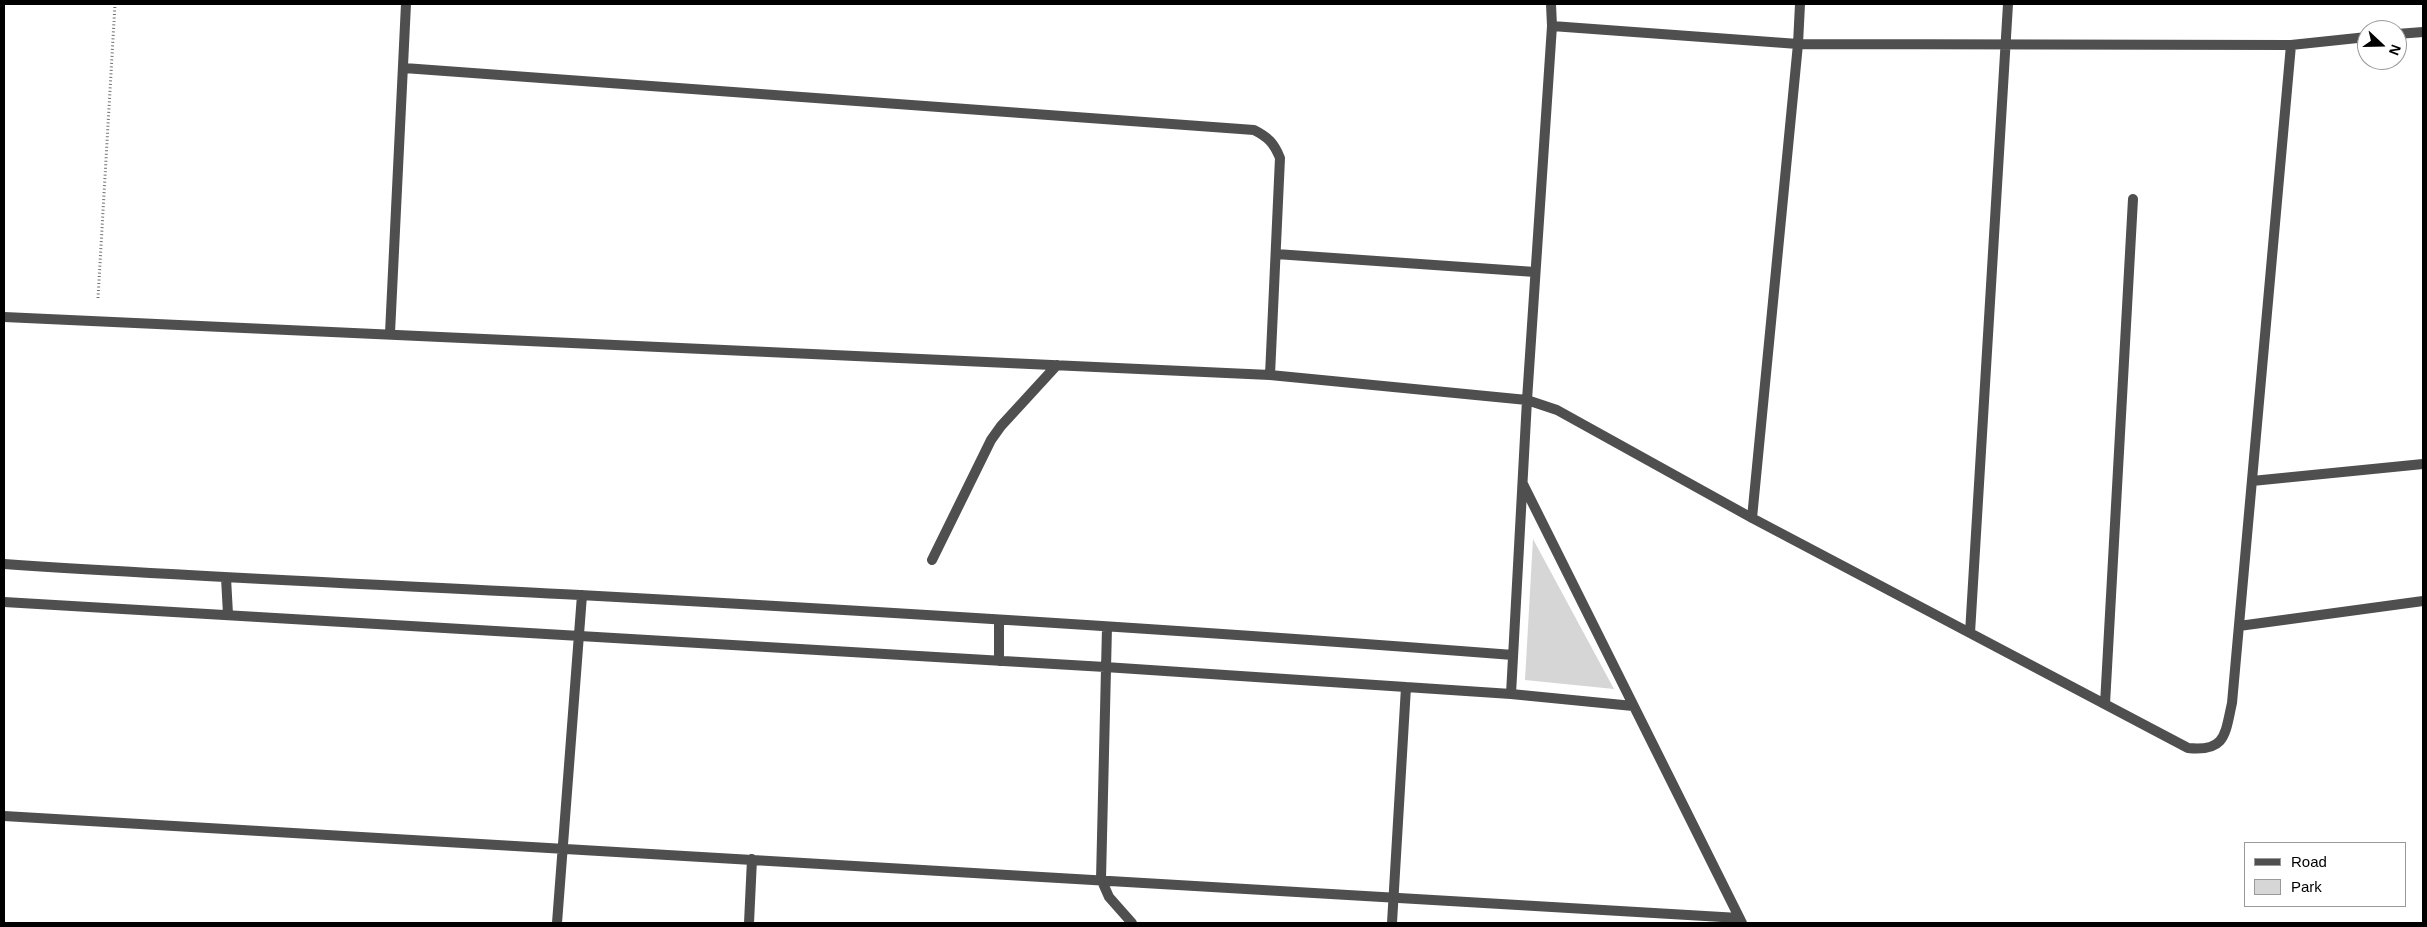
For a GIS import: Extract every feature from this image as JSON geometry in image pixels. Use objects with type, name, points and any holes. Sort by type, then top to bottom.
[{"type":"street","points":[[390,333],[406,4]]},
{"type":"street","points":[[1511,694],[1527,400],[1552,26],[1551,4]]},
{"type":"street","points":[[1752,518],[1798,44],[1800,4]]},
{"type":"street","points":[[1970,633],[2008,4]]},
{"type":"street","points":[[1552,26],[1798,44],[2004,46],[2291,45],[2357,38]]},
{"type":"street","points":[[2407,33],[2423,32]]},
{"type":"street","points":[[4,317],[97,323],[390,333],[1270,375],[1527,400],[1556,410],[1752,518],[2188,748],[2204,750],[2217,746],[2224,736],[2232,703],[2291,45]]},
{"type":"street","points":[[404,68],[1254,130],[1266,136],[1274,144],[1280,158],[1270,375]]},
{"type":"street","points":[[2105,704],[2133,199]]},
{"type":"street","points":[[1276,254],[1535,272]]},
{"type":"street","points":[[932,560],[992,440],[1001,426],[1057,365]]},
{"type":"street","points":[[2252,481],[2423,464]]},
{"type":"street","points":[[1522,483],[1741,921]]},
{"type":"street","points":[[4,564],[226,578],[582,595],[999,620],[1513,655]]},
{"type":"street","points":[[226,578],[228,614]]},
{"type":"street","points":[[557,923],[582,595]]},
{"type":"street","points":[[2239,626],[2423,601]]},
{"type":"street","points":[[4,602],[999,661],[1511,694],[1633,706]]},
{"type":"street","points":[[999,620],[999,661]]},
{"type":"street","points":[[1107,627],[1101,879],[1109,897],[1132,923]]},
{"type":"street","points":[[1392,923],[1406,687]]},
{"type":"street","points":[[4,816],[1394,896],[1741,921]]},
{"type":"street","points":[[749,923],[752,859]]},
{"type":"path","points":[[97,323],[115,4]]},
{"type":"green space","points":[[1533,539],[1614,689],[1525,680]]}]
